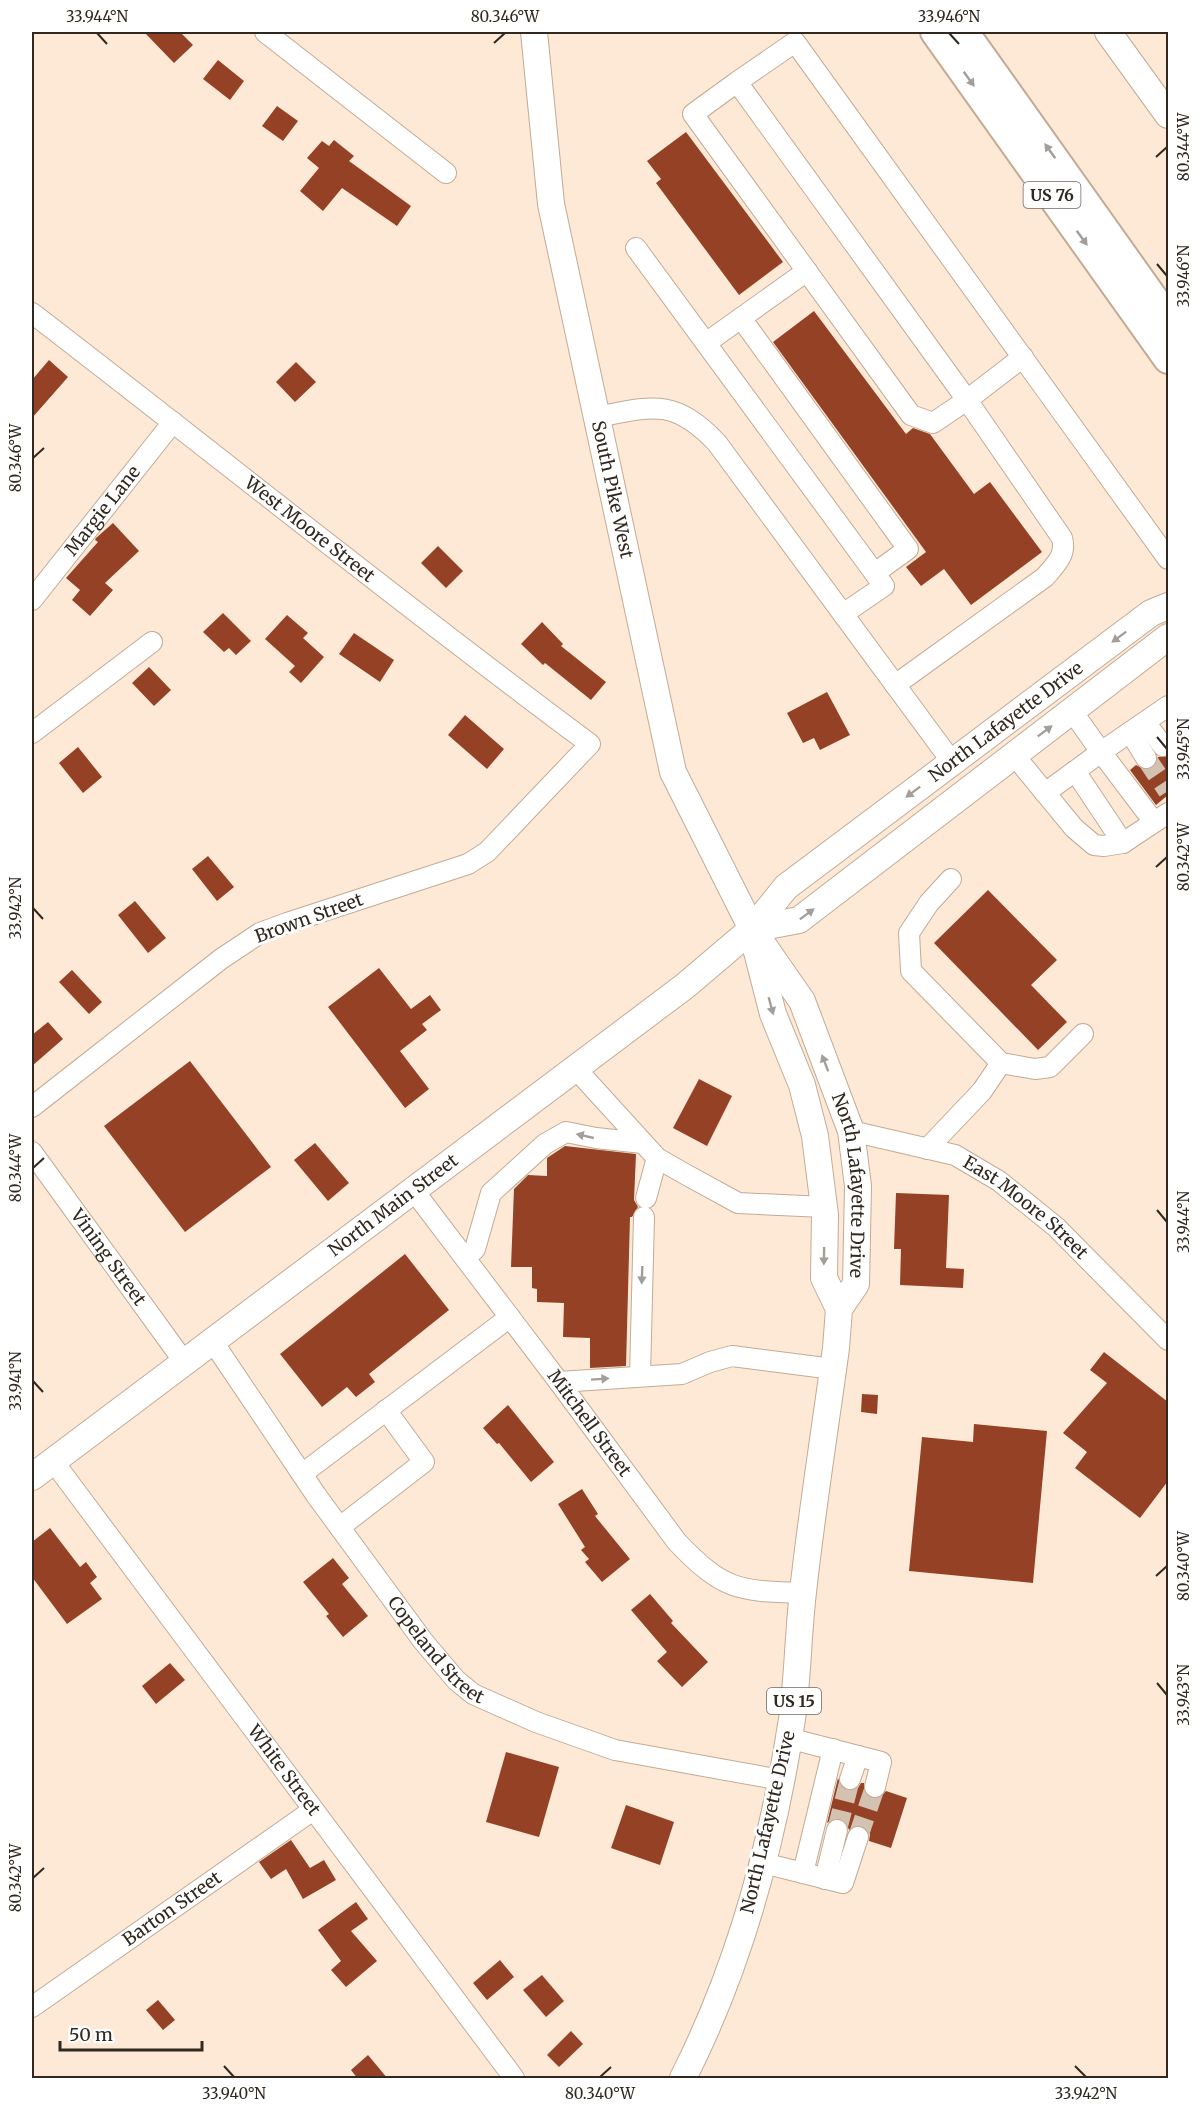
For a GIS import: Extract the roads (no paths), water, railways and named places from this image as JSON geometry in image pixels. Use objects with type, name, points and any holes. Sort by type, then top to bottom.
[{"type":"highway","name":"US 76","points":[[943,34],[1168,319]]},
{"type":"highway","name":"US 76","points":[[943,34],[1168,359]]},
{"type":"main road","name":"South Pike West","points":[[534,32],[551,204],[673,772],[752,929]]},
{"type":"main road","points":[[1108,32],[1168,115]]},
{"type":"main road","name":"North Lafayette Drive","points":[[683,2079],[725,1986],[763,1863],[782,1780],[798,1663],[803,1593],[839,1309],[856,1284],[858,1186],[851,1131],[802,1001],[752,929],[786,887],[1151,613],[1168,606]]},
{"type":"main road","points":[[839,1309],[824,1278],[824,1208],[815,1136],[802,1085],[773,1014],[752,929],[799,920],[1168,637]]},
{"type":"main road","name":"North Main Street","points":[[32,1477],[576,1069],[685,986],[752,929]]},
{"type":"street","points":[[265,32],[287,38],[446,173]]},
{"type":"street","points":[[1023,357],[968,400],[933,423],[911,415],[693,114],[795,42],[1023,357],[1168,559]]},
{"type":"street","points":[[737,82],[968,400],[1062,538],[1065,546],[1062,556],[1045,578],[896,685]]},
{"type":"street","points":[[636,248],[884,586],[843,614]]},
{"type":"street","points":[[706,343],[807,271]]},
{"type":"street","name":"West Moore Street","points":[[32,314],[590,744]]},
{"type":"street","points":[[741,318],[908,549],[875,573]]},
{"type":"street","points":[[597,417],[647,407],[664,408],[681,413],[700,425],[717,443],[952,762]]},
{"type":"street","name":"Margie Lane","points":[[32,600],[173,422]]},
{"type":"street","points":[[32,733],[152,642]]},
{"type":"street","points":[[1014,755],[1074,828],[1094,845],[1123,843],[1161,818],[1101,752],[1072,711]]},
{"type":"street","points":[[1045,793],[1137,727],[1167,711]]},
{"type":"street","points":[[1137,727],[1163,746]]},
{"type":"street","points":[[1137,727],[1146,758]]},
{"type":"street","name":"Brown Street","points":[[32,1107],[221,959],[260,933],[468,864],[487,852],[590,744]]},
{"type":"street","points":[[1075,771],[1123,843]]},
{"type":"street","points":[[951,879],[929,903],[909,933],[911,971],[1001,1063],[1035,1069],[1050,1067],[1083,1034]]},
{"type":"street","points":[[927,1149],[982,1092],[1001,1063]]},
{"type":"street","points":[[576,1069],[657,1158],[738,1203],[824,1208]]},
{"type":"street","name":"East Moore Street","points":[[851,1131],[955,1155],[999,1181],[1056,1227],[1168,1340]]},
{"type":"street","points":[[465,1258],[475,1249],[491,1193],[545,1144],[566,1132],[643,1143]]},
{"type":"street","name":"Vining Street","points":[[32,1152],[186,1363]]},
{"type":"street","points":[[640,1376],[645,1207],[657,1158]]},
{"type":"street","name":"Mitchell Street","points":[[414,1191],[677,1542],[695,1561],[722,1581],[735,1587],[755,1591],[803,1593]]},
{"type":"street","points":[[302,1474],[510,1317]]},
{"type":"street","name":"Copeland Street","points":[[213,1342],[302,1474],[423,1641],[456,1680],[473,1694],[536,1722],[615,1750],[782,1780]]},
{"type":"street","points":[[559,1382],[682,1374],[710,1362],[732,1356],[833,1369]]},
{"type":"street","points":[[340,1527],[424,1462],[386,1410]]},
{"type":"street","name":"White Street","points":[[52,1461],[514,2079]]},
{"type":"street","points":[[788,1738],[881,1762],[875,1787]]},
{"type":"street","points":[[803,1873],[833,1749]]},
{"type":"street","points":[[850,1779],[858,1756]]},
{"type":"street","name":"Barton Street","points":[[32,2007],[313,1810]]},
{"type":"street","points":[[825,1879],[837,1830]]},
{"type":"street","points":[[763,1863],[843,1883],[858,1837]]},
{"type":"tunnel","points":[[1146,758],[1168,791]]},
{"type":"tunnel","points":[[837,1830],[850,1779]]},
{"type":"tunnel","points":[[858,1837],[875,1787]]}]
